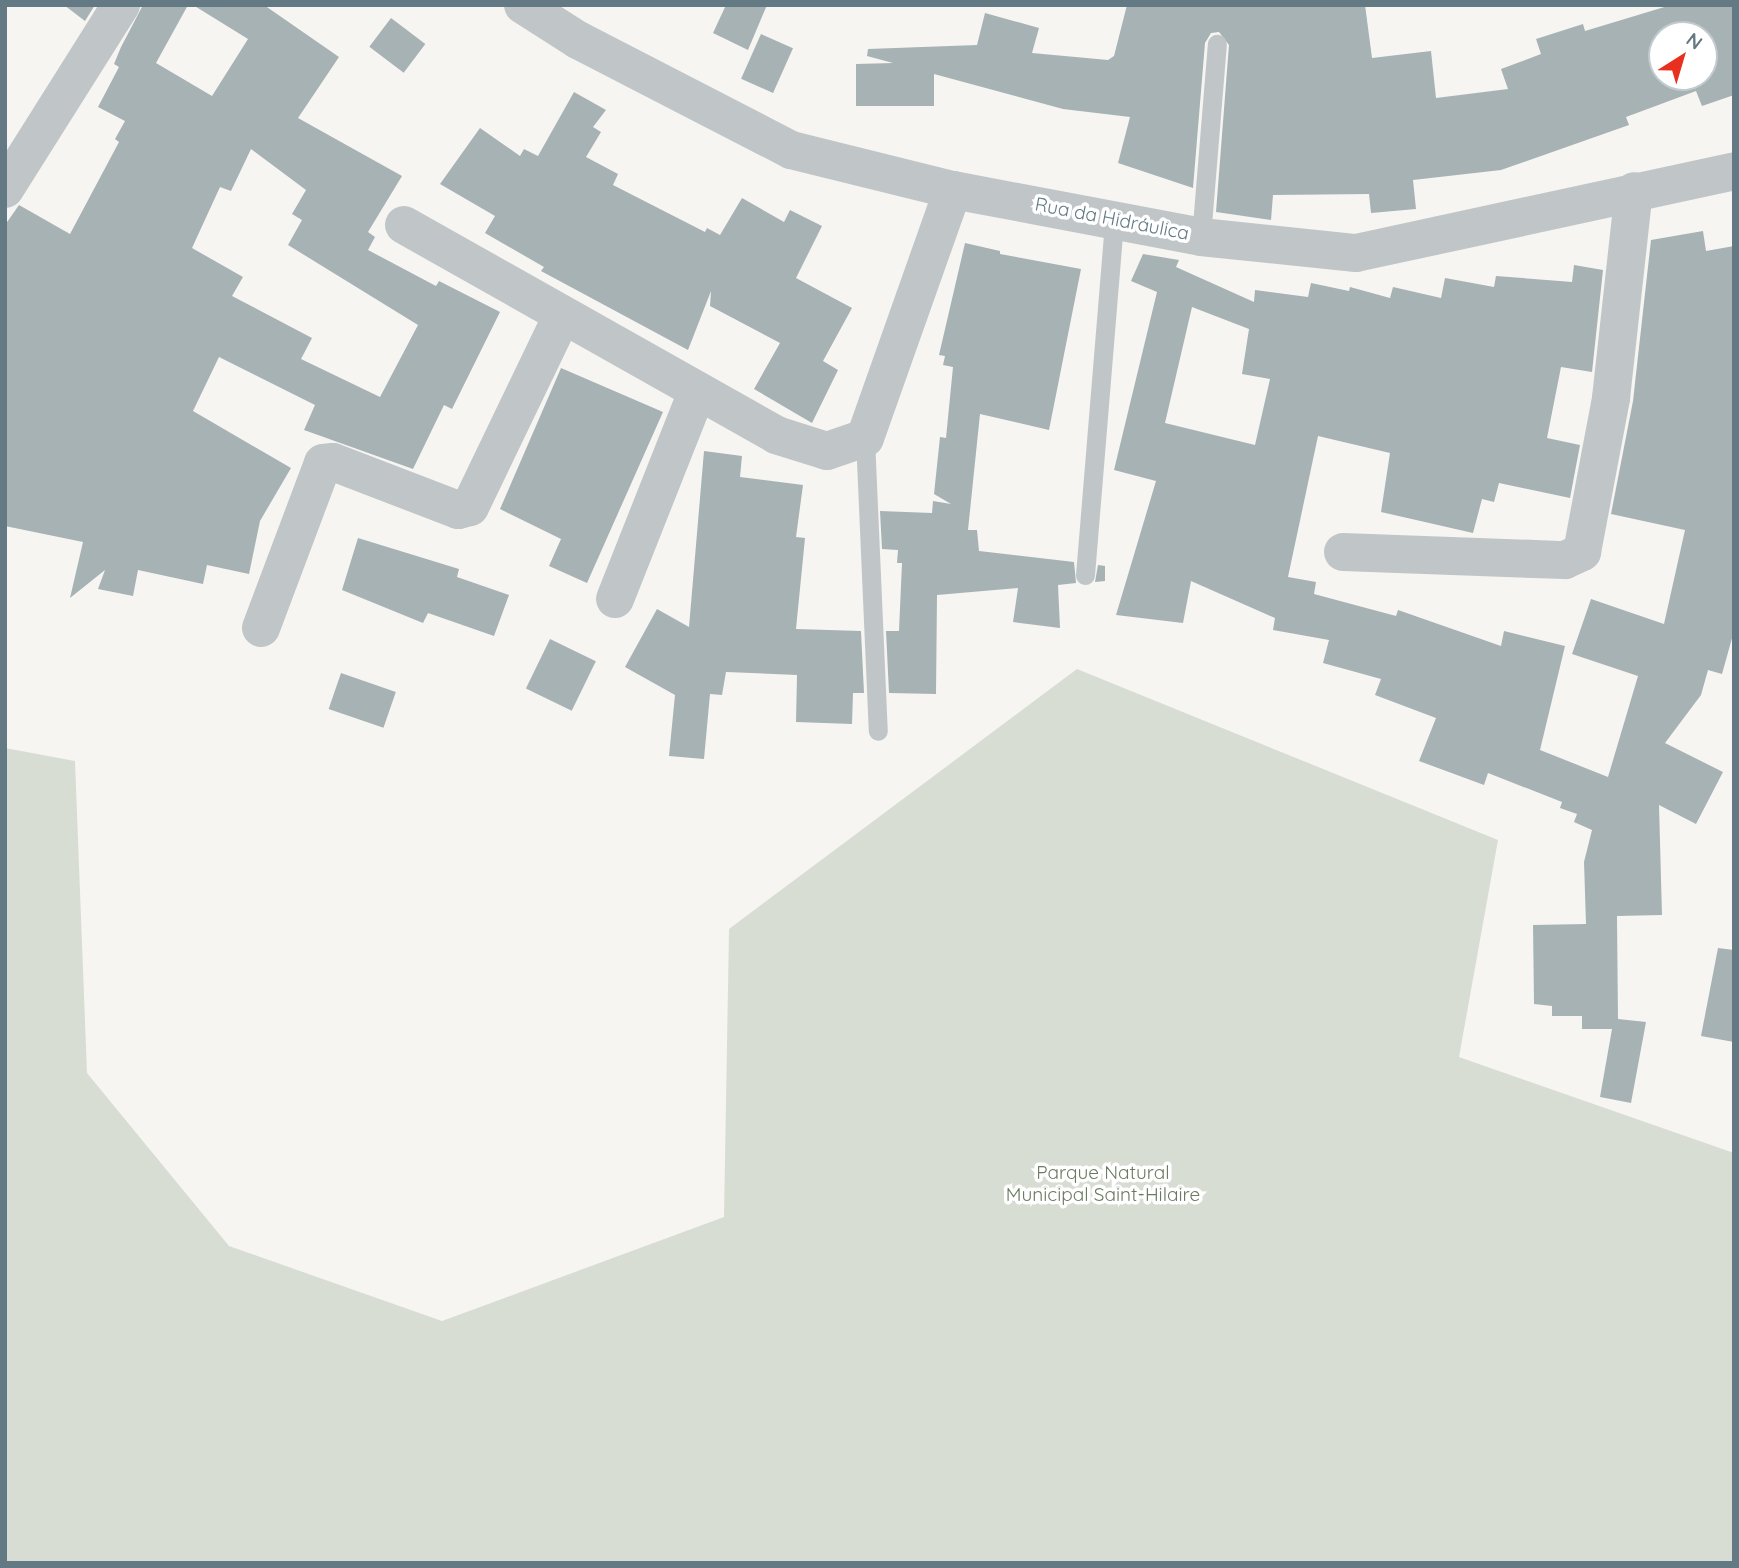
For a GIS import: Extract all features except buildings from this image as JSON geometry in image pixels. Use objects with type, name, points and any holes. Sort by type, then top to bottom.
[{"type":"street","points":[[5,189],[121,5]]},
{"type":"street","name":"Rua da Hidráulica","points":[[523,5],[578,40],[791,150],[954,190],[1201,237],[1356,253],[1734,171]]},
{"type":"street","points":[[404,225],[776,435],[827,451],[865,438],[954,190]]},
{"type":"street","points":[[1343,552],[1565,560],[1582,552],[1611,398],[1634,191]]},
{"type":"street","points":[[261,628],[323,463],[333,462],[458,510],[470,507],[562,316]]},
{"type":"street","points":[[615,599],[697,392]]},
{"type":"lane","points":[[1201,237],[1217,44]]},
{"type":"lane","points":[[1085,575],[1114,219]]},
{"type":"lane","points":[[865,438],[878,731]]},
{"type":"green space","name":"Parque Natural Municipal Saint-Hilaire","points":[[1077,669],[1498,840],[1459,1057],[1734,1153],[1734,1563],[5,1563],[5,748],[75,761],[87,1073],[229,1246],[442,1321],[724,1217],[729,929]]}]
